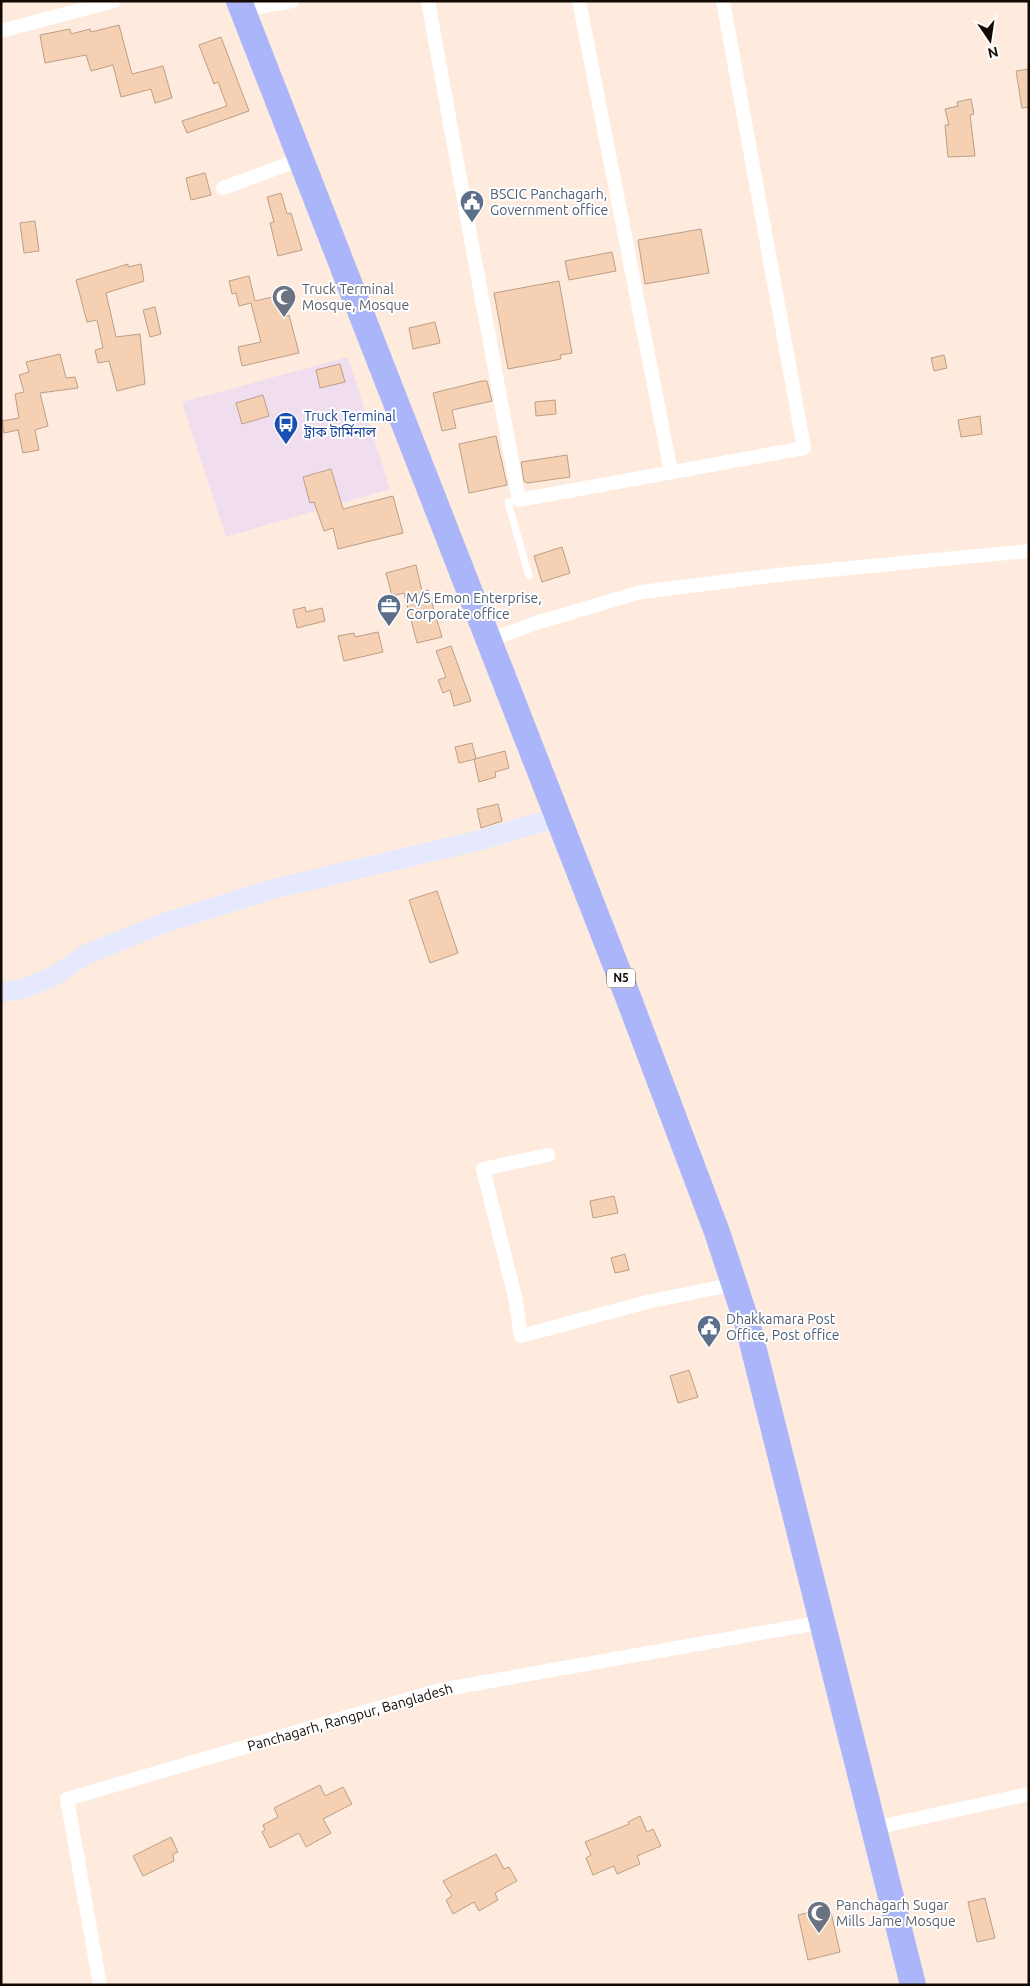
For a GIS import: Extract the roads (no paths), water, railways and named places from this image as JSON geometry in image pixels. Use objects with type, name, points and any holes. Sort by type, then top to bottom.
[{"type":"highway","name":"N5","points":[[240,6],[302,159],[684,1142],[735,1284],[750,1335],[823,1622],[913,1985]]},
{"type":"street","points":[[1,30],[114,1]]},
{"type":"street","points":[[240,6],[292,1]]},
{"type":"street","points":[[428,1],[440,77],[519,500],[804,448],[722,1]]},
{"type":"street","points":[[579,1],[671,472]]},
{"type":"street","points":[[222,188],[302,159]]},
{"type":"street","points":[[489,640],[539,622],[641,592],[777,575],[1029,551]]},
{"type":"street","points":[[1,992],[23,988],[54,976],[87,954],[164,923],[274,889],[500,835],[558,817]]},
{"type":"street","points":[[548,1155],[483,1169],[515,1297],[520,1336],[647,1302],[735,1284]]},
{"type":"street","name":"Panchagarh, Rangpur, Bangladesh","points":[[100,1985],[67,1799],[440,1690],[823,1622]]},
{"type":"street","points":[[874,1828],[1029,1794]]},
{"type":"lane","points":[[519,500],[508,502],[529,576]]},
{"type":"place","name":"BSCIC Panchagarh, Government office","points":[[472,223]]},
{"type":"place","name":"Truck Terminal Mosque, Mosque","points":[[284,318]]},
{"type":"place","name":"Truck Terminal ট্রাক টার্মিনাল","points":[[286,445]]},
{"type":"place","name":"M/S Emon Enterprise, Corporate office","points":[[389,627]]},
{"type":"place","name":"Dhakkamara Post Office, Post office","points":[[709,1348]]},
{"type":"place","name":"Panchagarh Sugar Mills Jame Mosque","points":[[819,1934]]}]
